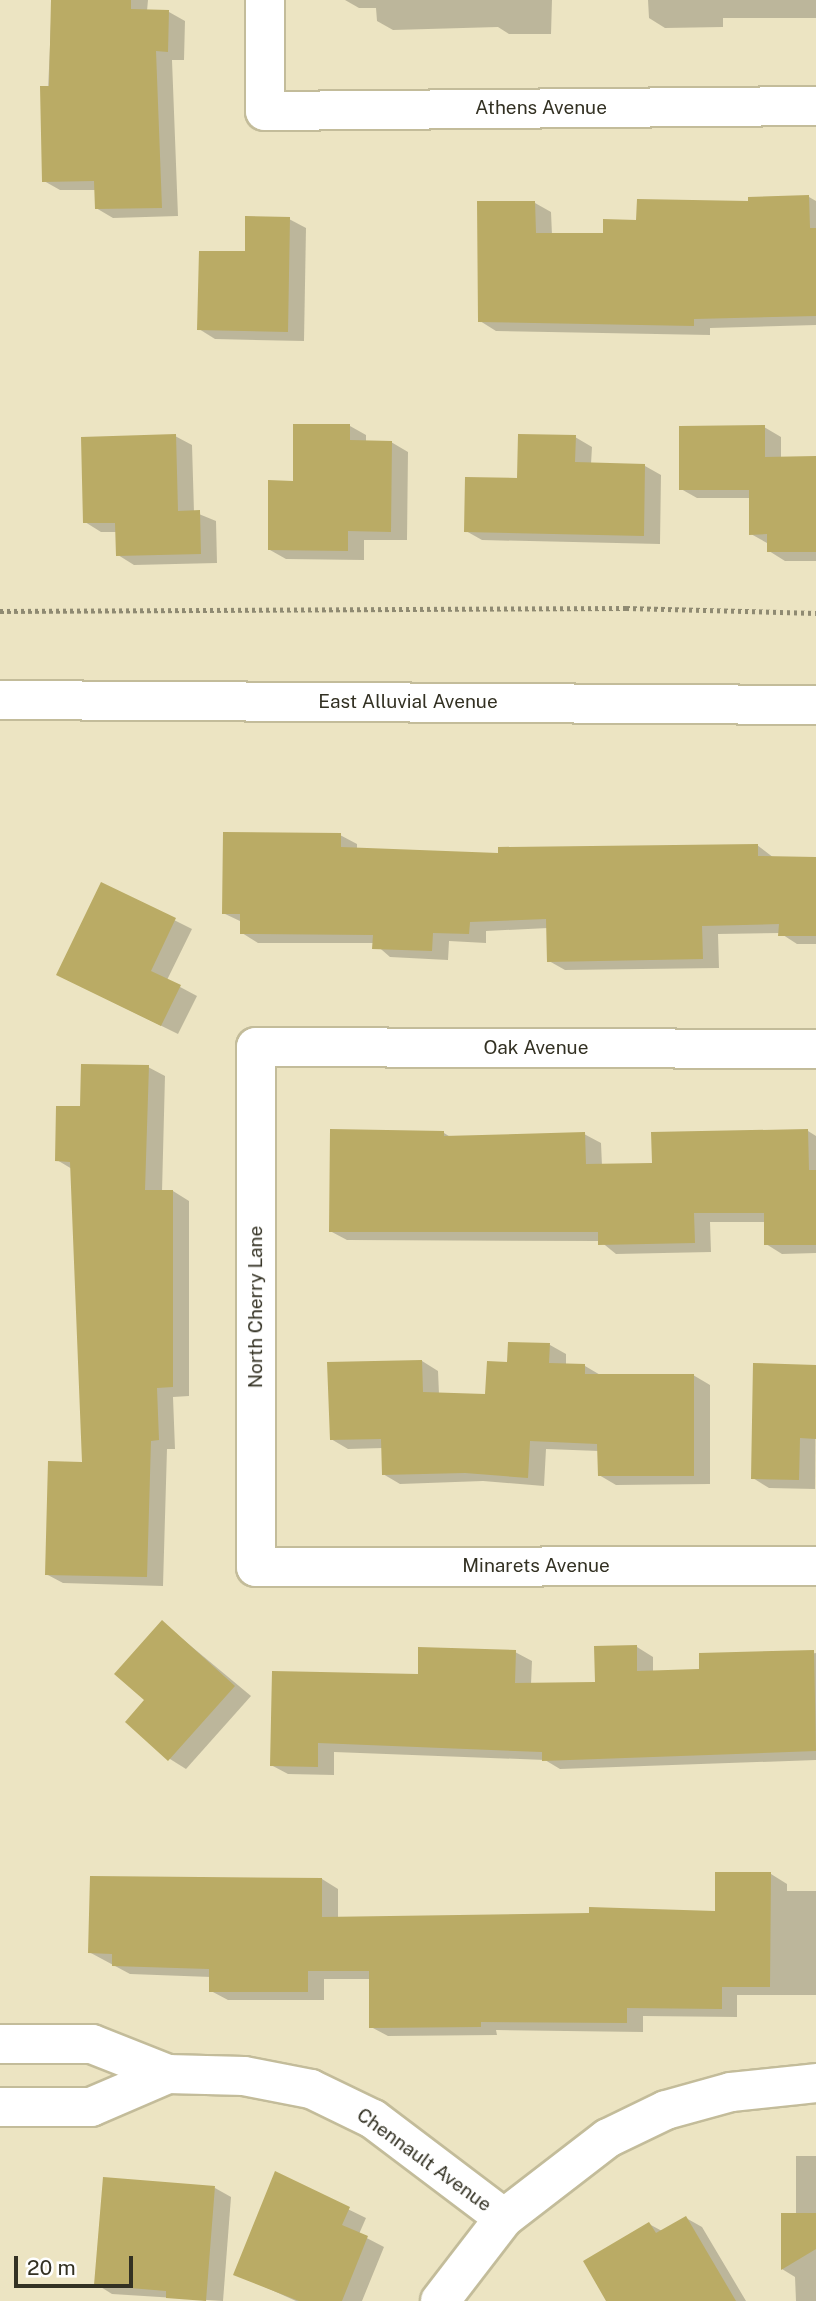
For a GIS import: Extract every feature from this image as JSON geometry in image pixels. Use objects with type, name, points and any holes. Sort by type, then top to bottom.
[{"type":"street","name":"Athens Avenue","points":[[265,0],[265,110],[816,106]]},
{"type":"street","name":"East Alluvial Avenue","points":[[0,700],[816,705]]},
{"type":"street","name":"Oak Avenue","points":[[256,1047],[816,1049]]},
{"type":"street","name":"North Cherry Lane","points":[[256,1047],[256,1567]]},
{"type":"street","name":"Minarets Avenue","points":[[256,1567],[816,1566]]},
{"type":"street","name":"Chennault Avenue","points":[[0,2044],[92,2045],[168,2074],[279,2081],[342,2101],[373,2119],[504,2218],[608,2138],[666,2110],[731,2092],[816,2083]]},
{"type":"street","name":"Chennault Avenue","points":[[0,2107],[91,2107],[168,2074]]},
{"type":"street","points":[[440,2301],[504,2218]]},
{"type":"path","points":[[0,611],[626,608],[816,613]]},
{"type":"building","points":[[51,0],[131,0],[131,9],[169,10],[168,52],[156,51],[162,208],[95,209],[94,181],[42,182],[40,86],[49,86]]},
{"type":"building","points":[[809,195],[810,228],[816,228],[816,316],[694,319],[694,326],[478,322],[477,201],[535,201],[536,233],[603,233],[603,219],[636,220],[637,199],[748,201],[748,197]]},
{"type":"building","points":[[245,216],[290,217],[288,332],[197,330],[199,251],[245,251]]},
{"type":"building","points":[[293,424],[350,424],[350,440],[392,441],[391,532],[348,531],[348,551],[268,550],[268,480],[293,481]]},
{"type":"building","points":[[765,425],[765,457],[816,456],[816,552],[767,552],[767,534],[749,535],[749,490],[679,490],[679,426]]},
{"type":"building","points":[[176,434],[178,511],[200,510],[201,554],[116,556],[115,523],[83,523],[81,437]]},
{"type":"building","points":[[518,434],[576,435],[575,462],[645,464],[644,536],[464,532],[465,477],[517,478]]},
{"type":"building","points":[[223,832],[341,833],[341,847],[498,853],[498,847],[758,844],[758,856],[816,857],[816,936],[778,936],[779,924],[702,926],[703,959],[547,962],[546,919],[470,922],[469,934],[433,933],[432,951],[372,949],[373,935],[240,934],[240,914],[222,914]]},
{"type":"building","points":[[101,882],[176,918],[151,971],[181,985],[161,1026],[56,975]]},
{"type":"building","points":[[81,1064],[149,1065],[145,1190],[173,1190],[173,1387],[157,1388],[159,1440],[151,1441],[147,1577],[45,1575],[48,1461],[82,1462],[70,1162],[55,1161],[56,1106],[80,1106]]},
{"type":"building","points":[[330,1129],[444,1131],[444,1136],[585,1132],[586,1164],[652,1163],[651,1132],[808,1129],[809,1170],[816,1170],[816,1245],[764,1245],[764,1213],[694,1213],[695,1243],[598,1245],[598,1232],[329,1232]]},
{"type":"building","points":[[508,1342],[550,1343],[549,1363],[585,1364],[585,1374],[694,1374],[694,1476],[598,1476],[597,1444],[530,1441],[528,1478],[465,1473],[382,1475],[381,1439],[330,1440],[327,1362],[422,1360],[423,1392],[485,1394],[487,1361],[507,1362]]},
{"type":"building","points":[[753,1363],[816,1365],[816,1439],[800,1438],[799,1480],[751,1479]]},
{"type":"building","points":[[162,1620],[235,1686],[168,1761],[125,1722],[144,1700],[114,1674]]},
{"type":"building","points":[[637,1645],[637,1671],[699,1669],[699,1653],[814,1650],[816,1751],[542,1761],[542,1752],[318,1743],[318,1767],[270,1766],[272,1671],[418,1674],[418,1647],[516,1650],[515,1683],[595,1682],[594,1646]]},
{"type":"building","points":[[715,1872],[771,1872],[770,1987],[722,1987],[722,2009],[627,2008],[627,2023],[481,2022],[481,2027],[369,2028],[369,1971],[308,1971],[308,1992],[209,1992],[209,1969],[112,1966],[112,1954],[88,1953],[90,1876],[322,1878],[322,1917],[589,1913],[589,1907],[715,1911]]},
{"type":"building","points":[[275,2171],[350,2207],[342,2225],[368,2236],[342,2301],[299,2301],[233,2275]]},
{"type":"building","points":[[103,2177],[215,2186],[206,2301],[166,2298],[166,2291],[94,2285]]},
{"type":"building","points":[[781,2213],[816,2213],[816,2249],[781,2270]]},
{"type":"building","points":[[686,2216],[736,2301],[606,2301],[583,2261],[649,2222],[656,2233]]}]
